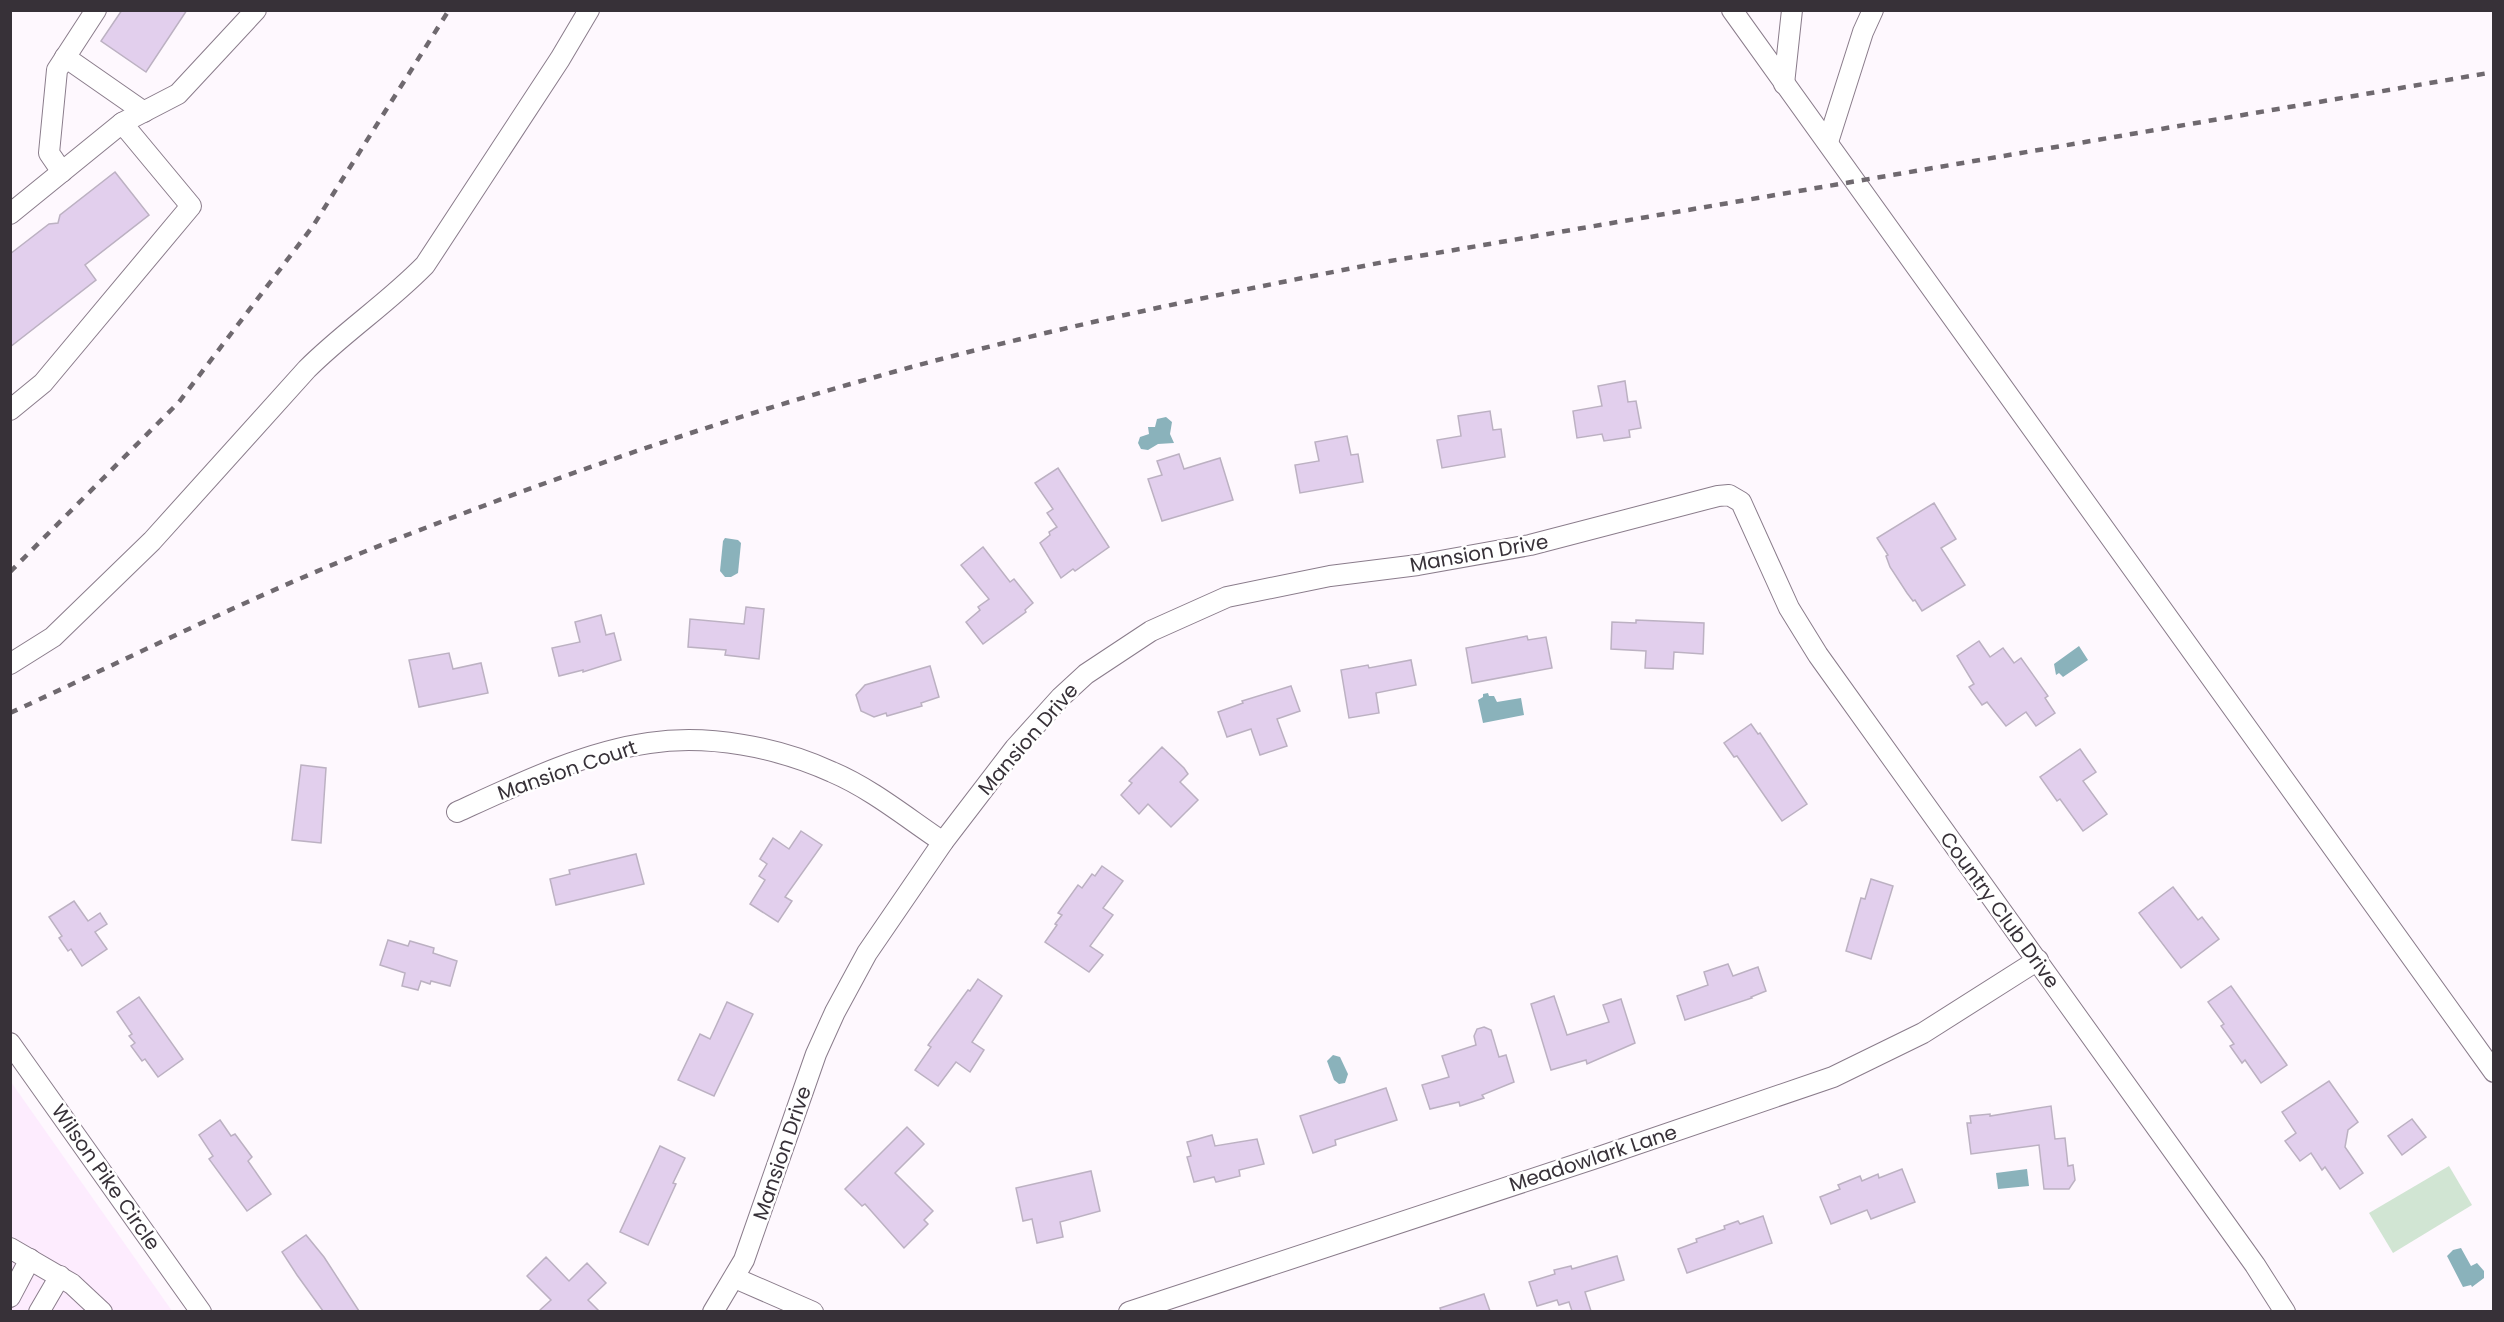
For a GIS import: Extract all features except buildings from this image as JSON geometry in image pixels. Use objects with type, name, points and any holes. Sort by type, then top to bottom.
[{"type":"street","points":[[62,172],[49,153],[57,70],[96,10]]},
{"type":"street","points":[[10,214],[123,123],[178,94],[256,10]]},
{"type":"street","points":[[10,664],[53,637],[152,541],[307,369],[425,265],[560,59],[589,10]]},
{"type":"street","points":[[1732,10],[2493,1072]]},
{"type":"street","points":[[1784,84],[1792,10]]},
{"type":"street","points":[[1828,142],[1863,32],[1873,10]]},
{"type":"street","points":[[65,57],[144,112]]},
{"type":"street","points":[[10,410],[43,383],[191,206],[123,123]]},
{"type":"street","name":"Mansion Drive","points":[[713,1311],[735,1278],[756,1230],[804,1088],[835,1012],[867,954],[943,842],[1015,748],[1061,697],[1086,674],[1151,630],[1227,597],[1329,576],[1418,565],[1530,545],[1596,530],[1698,500],[1718,496],[1736,498]]},
{"type":"street","name":"Country Club Drive","points":[[1736,498],[1741,502],[1773,576],[1808,640],[2255,1265],[2285,1311]]},
{"type":"street","name":"Mansion Court","points":[[457,812],[537,776],[613,751],[649,743],[704,741],[759,748],[832,772],[880,799],[943,842]]},
{"type":"street","name":"Meadowlark Lane","points":[[1129,1311],[1833,1077],[1923,1033],[2038,960]]},
{"type":"street","name":"Wilson Pike Circle","points":[[10,1042],[201,1311]]},
{"type":"street","points":[[10,1248],[72,1284],[102,1311]]},
{"type":"street","points":[[10,1297],[30,1259]]},
{"type":"street","points":[[39,1311],[60,1276]]},
{"type":"street","points":[[735,1278],[813,1311]]},
{"type":"street","points":[[10,1305],[21,1311]]},
{"type":"shaded area","points":[[11,1082],[172,1311],[11,1311]]},
{"type":"green space","points":[[2449,1166],[2472,1205],[2393,1253],[2369,1213]]},
{"type":"water","points":[[1166,417],[1172,422],[1170,434],[1174,443],[1158,444],[1148,450],[1141,449],[1138,443],[1140,437],[1149,434],[1148,427],[1155,427],[1157,419]]},
{"type":"water","points":[[725,538],[738,540],[741,543],[738,573],[731,577],[725,577],[720,571]]},
{"type":"water","points":[[2079,646],[2088,660],[2063,677],[2059,673],[2056,675],[2054,664]]},
{"type":"water","points":[[1488,693],[1489,696],[1494,696],[1497,702],[1521,698],[1524,715],[1483,723],[1478,700],[1483,697],[1483,694]]},
{"type":"water","points":[[1333,1055],[1340,1057],[1348,1074],[1345,1083],[1339,1084],[1334,1080],[1327,1061]]},
{"type":"water","points":[[2027,1169],[2029,1186],[1998,1189],[1996,1173]]},
{"type":"water","points":[[2461,1248],[2471,1266],[2477,1263],[2484,1271],[2484,1278],[2472,1287],[2471,1285],[2463,1287],[2447,1256],[2453,1250]]},
{"type":"railway","points":[[10,572],[179,402],[313,226],[449,10]]},
{"type":"railway","points":[[10,713],[293,582],[449,519],[693,432],[941,359],[1130,314],[1384,262],[2494,72]]}]
